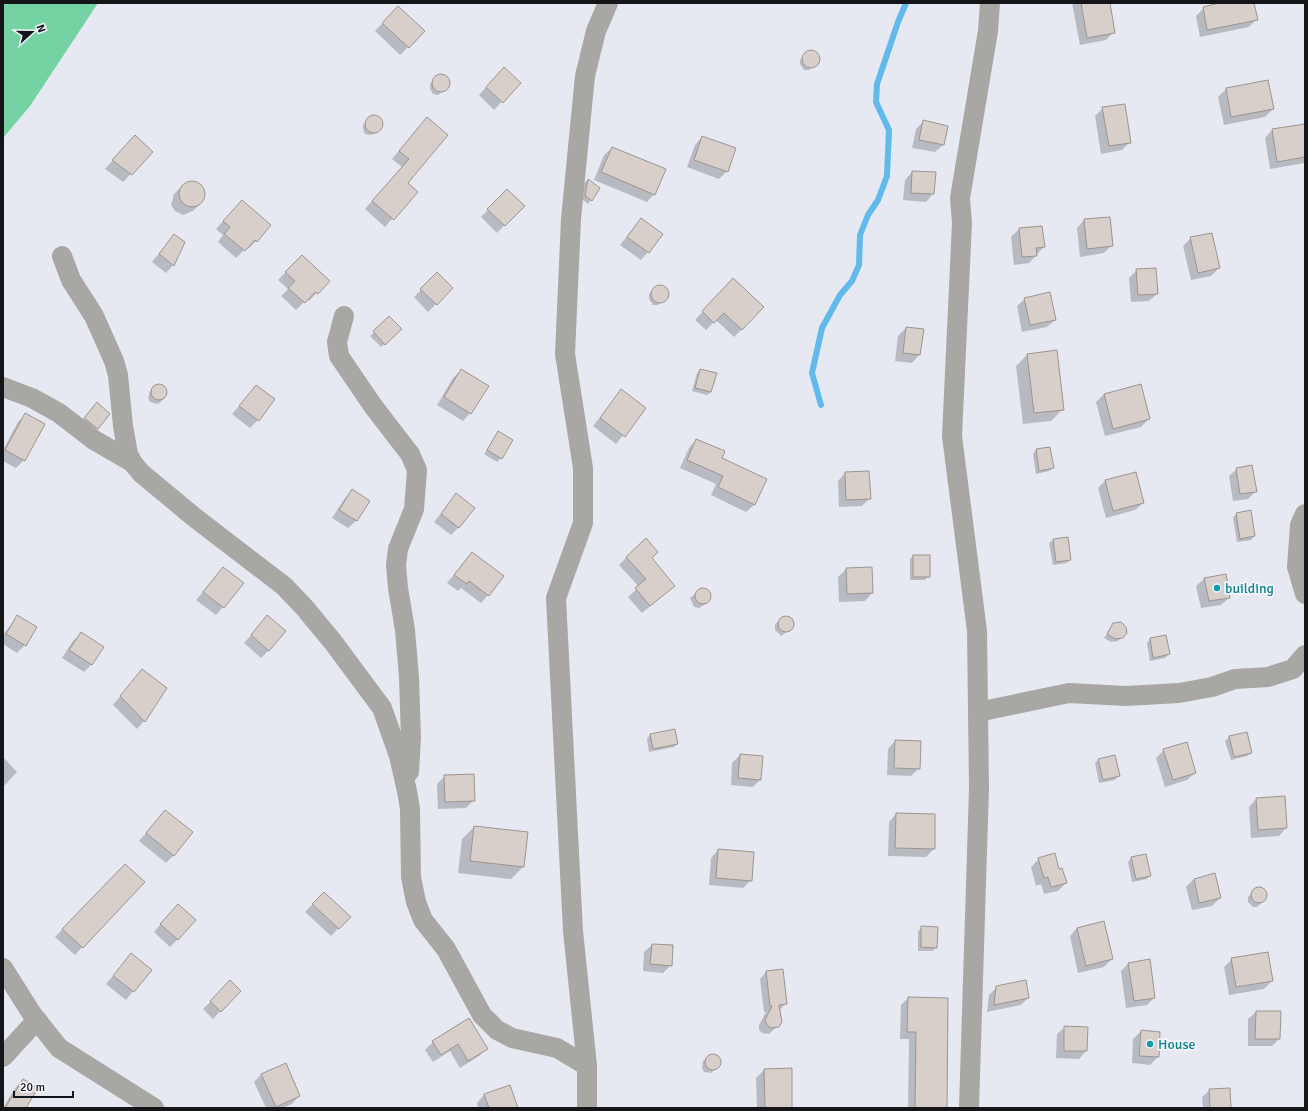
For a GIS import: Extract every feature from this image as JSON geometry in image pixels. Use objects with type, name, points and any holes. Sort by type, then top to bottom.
[{"type":"street","points":[[587,1108],[588,1066],[573,931],[556,598],[583,523],[583,468],[565,354],[570,227],[585,76],[596,31],[608,3]]},
{"type":"street","points":[[969,1108],[979,788],[976,631],[952,436],[962,223],[960,198],[988,31],[990,3]]},
{"type":"street","points":[[62,256],[71,280],[94,316],[114,361],[118,375],[123,426],[128,454],[132,462],[141,473],[194,517],[284,586],[304,607],[333,642],[382,708],[399,756],[407,791],[410,809],[411,878],[416,902],[423,920],[446,949],[482,1015],[497,1030],[512,1038],[557,1048],[588,1066]]},
{"type":"street","points":[[344,316],[337,342],[339,356],[372,406],[410,454],[417,470],[414,509],[398,549],[396,565],[405,630],[410,710],[410,766],[407,791]]},
{"type":"street","points":[[3,387],[32,398],[59,413],[94,440],[132,462]]},
{"type":"street","points":[[1305,514],[1300,526],[1297,567],[1305,594]]},
{"type":"street","points":[[978,712],[1069,693],[1126,696],[1179,693],[1212,687],[1235,679],[1268,676],[1293,669],[1305,655]]},
{"type":"street","points":[[3,968],[37,1020],[59,1048],[154,1108]]},
{"type":"street","points":[[3,1057],[37,1020]]},
{"type":"green space","points":[[3,3],[98,3],[30,106],[3,138]]},
{"type":"building","points":[[1081,3],[1110,3],[1115,33],[1087,38]]},
{"type":"building","points":[[1219,3],[1254,3],[1258,20],[1207,30],[1203,7]]},
{"type":"building","points":[[398,6],[425,31],[409,48],[382,23]]},
{"type":"building","points":[[811,50],[817,53],[820,59],[817,65],[811,68],[805,65],[802,59],[805,53]]},
{"type":"building","points":[[504,67],[521,83],[503,103],[486,87]]},
{"type":"building","points":[[441,74],[447,77],[450,83],[447,89],[441,92],[435,89],[432,83],[435,77]]},
{"type":"building","points":[[1268,80],[1274,109],[1231,117],[1226,88]]},
{"type":"building","points":[[1125,104],[1131,143],[1109,146],[1102,107]]},
{"type":"building","points":[[374,115],[380,118],[383,124],[380,130],[374,133],[368,130],[365,124],[368,118]]},
{"type":"building","points":[[427,117],[448,135],[408,183],[418,192],[394,220],[372,201],[409,159],[399,151]]},
{"type":"building","points":[[923,120],[948,126],[944,145],[919,140]]},
{"type":"building","points":[[1305,124],[1305,157],[1277,162],[1272,129]]},
{"type":"building","points":[[135,135],[153,152],[132,175],[112,160]]},
{"type":"building","points":[[702,136],[736,148],[728,172],[694,160]]},
{"type":"building","points":[[612,147],[666,169],[655,195],[601,172]]},
{"type":"building","points":[[912,171],[936,172],[934,194],[911,193]]},
{"type":"building","points":[[588,179],[600,188],[592,201],[585,196]]},
{"type":"building","points":[[192,181],[201,185],[205,194],[201,203],[192,207],[183,203],[179,194],[183,185]]},
{"type":"building","points":[[507,189],[525,206],[505,226],[487,209]]},
{"type":"building","points":[[242,200],[271,225],[257,242],[255,240],[245,251],[224,234],[230,227],[223,221]]},
{"type":"building","points":[[1110,217],[1113,246],[1087,249],[1084,219]]},
{"type":"building","points":[[641,218],[663,234],[649,253],[627,237]]},
{"type":"building","points":[[1042,226],[1045,247],[1036,248],[1037,256],[1022,257],[1019,228]]},
{"type":"building","points":[[1212,233],[1220,268],[1198,273],[1190,237]]},
{"type":"building","points":[[174,234],[185,242],[174,266],[159,254]]},
{"type":"building","points":[[302,255],[330,281],[318,294],[315,292],[305,303],[288,288],[295,281],[285,272]]},
{"type":"building","points":[[1156,268],[1158,294],[1138,295],[1136,269]]},
{"type":"building","points":[[437,272],[453,288],[437,305],[420,289]]},
{"type":"building","points":[[733,278],[764,307],[742,330],[724,313],[714,323],[702,311]]},
{"type":"building","points":[[660,285],[666,288],[669,294],[666,300],[660,303],[654,300],[651,294],[654,288]]},
{"type":"building","points":[[1050,292],[1056,320],[1030,325],[1024,298]]},
{"type":"building","points":[[389,316],[402,329],[385,345],[373,331]]},
{"type":"building","points":[[906,327],[924,329],[920,355],[903,353]]},
{"type":"building","points":[[1057,350],[1064,410],[1034,413],[1027,354]]},
{"type":"building","points":[[461,369],[489,386],[471,414],[444,397]]},
{"type":"building","points":[[700,369],[717,373],[711,392],[695,388]]},
{"type":"building","points":[[156,384],[162,384],[167,389],[165,398],[162,400],[156,400],[151,395],[151,389]]},
{"type":"building","points":[[1141,384],[1150,419],[1113,429],[1104,394]]},
{"type":"building","points":[[256,385],[275,399],[259,421],[239,406]]},
{"type":"building","points":[[621,389],[646,408],[625,437],[600,418]]},
{"type":"building","points":[[97,402],[110,414],[98,429],[84,418]]},
{"type":"building","points":[[25,413],[45,424],[25,461],[5,450]]},
{"type":"building","points":[[498,431],[513,440],[502,459],[487,450]]},
{"type":"building","points":[[696,439],[725,451],[722,458],[767,479],[755,505],[718,487],[723,476],[687,460]]},
{"type":"building","points":[[1050,447],[1054,468],[1039,471],[1036,449]]},
{"type":"building","points":[[1252,465],[1257,492],[1240,494],[1236,468]]},
{"type":"building","points":[[869,471],[871,499],[846,500],[845,472]]},
{"type":"building","points":[[1136,472],[1144,503],[1113,511],[1105,480]]},
{"type":"building","points":[[352,489],[370,501],[357,521],[339,510]]},
{"type":"building","points":[[456,493],[475,508],[459,528],[441,514]]},
{"type":"building","points":[[1251,510],[1255,536],[1240,539],[1236,513]]},
{"type":"building","points":[[1068,537],[1071,560],[1056,562],[1053,539]]},
{"type":"building","points":[[646,538],[658,552],[652,558],[675,586],[650,606],[635,588],[646,579],[626,557]]},
{"type":"building","points":[[472,552],[504,576],[489,596],[469,581],[467,584],[454,575]]},
{"type":"building","points":[[913,555],[930,555],[930,577],[913,577]]},
{"type":"building","points":[[223,567],[244,583],[224,608],[203,592]]},
{"type":"building","points":[[872,567],[873,593],[847,594],[846,568]]},
{"type":"building","name":"building","points":[[1226,574],[1230,598],[1209,601],[1204,578]]},
{"type":"building","points":[[700,588],[706,588],[711,593],[709,602],[706,604],[700,604],[695,599],[695,593]]},
{"type":"building","points":[[17,615],[37,627],[26,646],[6,634]]},
{"type":"building","points":[[267,615],[286,631],[269,651],[251,635]]},
{"type":"building","points":[[783,616],[789,616],[794,621],[792,630],[789,632],[783,632],[778,627],[778,621]]},
{"type":"building","points":[[1121,622],[1126,627],[1127,633],[1123,638],[1115,639],[1107,634],[1113,623]]},
{"type":"building","points":[[81,632],[104,647],[92,665],[69,650]]},
{"type":"building","points":[[1166,635],[1170,654],[1153,658],[1150,638]]},
{"type":"building","points":[[142,669],[167,688],[145,722],[120,696]]},
{"type":"building","points":[[675,729],[678,744],[653,749],[650,734]]},
{"type":"building","points":[[1247,732],[1252,753],[1234,757],[1229,736]]},
{"type":"building","points":[[895,740],[921,741],[920,769],[894,768]]},
{"type":"building","points":[[1187,742],[1196,773],[1173,780],[1163,749]]},
{"type":"building","points":[[740,754],[763,756],[761,780],[738,778]]},
{"type":"building","points":[[1115,755],[1120,776],[1103,780],[1098,759]]},
{"type":"building","points":[[474,774],[475,801],[445,802],[444,775]]},
{"type":"building","points":[[1285,796],[1287,828],[1258,830],[1256,798]]},
{"type":"building","points":[[165,810],[193,832],[174,856],[146,833]]},
{"type":"building","points":[[896,813],[935,814],[935,849],[895,848]]},
{"type":"building","points":[[474,826],[528,832],[524,867],[470,861]]},
{"type":"building","points":[[718,849],[754,852],[752,881],[716,878]]},
{"type":"building","points":[[1055,853],[1059,869],[1062,868],[1067,883],[1051,887],[1048,877],[1044,878],[1038,858]]},
{"type":"building","points":[[1146,854],[1151,876],[1136,879],[1131,857]]},
{"type":"building","points":[[125,864],[145,882],[83,948],[62,929]]},
{"type":"building","points":[[1215,873],[1221,898],[1199,903],[1194,879]]},
{"type":"building","points":[[1256,887],[1262,887],[1267,892],[1265,901],[1262,903],[1256,903],[1251,898],[1251,892]]},
{"type":"building","points":[[324,892],[351,917],[339,929],[312,904]]},
{"type":"building","points":[[178,904],[196,920],[178,940],[160,924]]},
{"type":"building","points":[[1104,921],[1113,959],[1086,966],[1077,928]]},
{"type":"building","points":[[921,926],[938,927],[937,948],[921,947]]},
{"type":"building","points":[[652,944],[673,945],[672,966],[650,964]]},
{"type":"building","points":[[1268,952],[1273,981],[1236,987],[1231,958]]},
{"type":"building","points":[[131,953],[152,970],[134,992],[113,976]]},
{"type":"building","points":[[1150,959],[1155,998],[1134,1001],[1128,963]]},
{"type":"building","points":[[783,969],[787,1004],[779,1005],[782,1022],[779,1027],[771,1028],[767,1025],[765,1020],[772,1006],[770,1006],[766,971]]},
{"type":"building","points":[[230,980],[241,991],[221,1012],[210,1001]]},
{"type":"building","points":[[1026,980],[1029,998],[994,1005],[996,986]]},
{"type":"building","points":[[908,997],[948,998],[947,1108],[915,1108],[916,1032],[907,1032]]},
{"type":"building","points":[[1256,1011],[1281,1011],[1280,1039],[1255,1039]]},
{"type":"building","points":[[469,1018],[488,1049],[468,1061],[458,1044],[441,1055],[432,1041]]},
{"type":"building","points":[[1064,1026],[1088,1027],[1087,1051],[1064,1051]]},
{"type":"building","name":"House","points":[[1141,1030],[1160,1032],[1159,1057],[1139,1056]]},
{"type":"building","points":[[710,1054],[716,1054],[721,1059],[719,1068],[716,1070],[710,1070],[705,1065],[705,1059]]},
{"type":"building","points":[[286,1063],[300,1096],[276,1107],[261,1074]]},
{"type":"building","points":[[792,1068],[792,1108],[765,1108],[764,1069]]},
{"type":"building","points":[[23,1079],[38,1088],[26,1108],[5,1108]]},
{"type":"building","points":[[510,1085],[518,1108],[489,1108],[484,1094]]},
{"type":"building","points":[[1230,1088],[1231,1108],[1210,1108],[1209,1089]]},
{"type":"waterway","points":[[821,405],[812,373],[822,328],[840,295],[852,281],[859,265],[860,235],[868,215],[878,200],[887,176],[889,130],[876,102],[877,84],[906,3]]},
{"type":"place","name":"building","points":[[1217,588]]},
{"type":"place","name":"House","points":[[1150,1044]]}]
